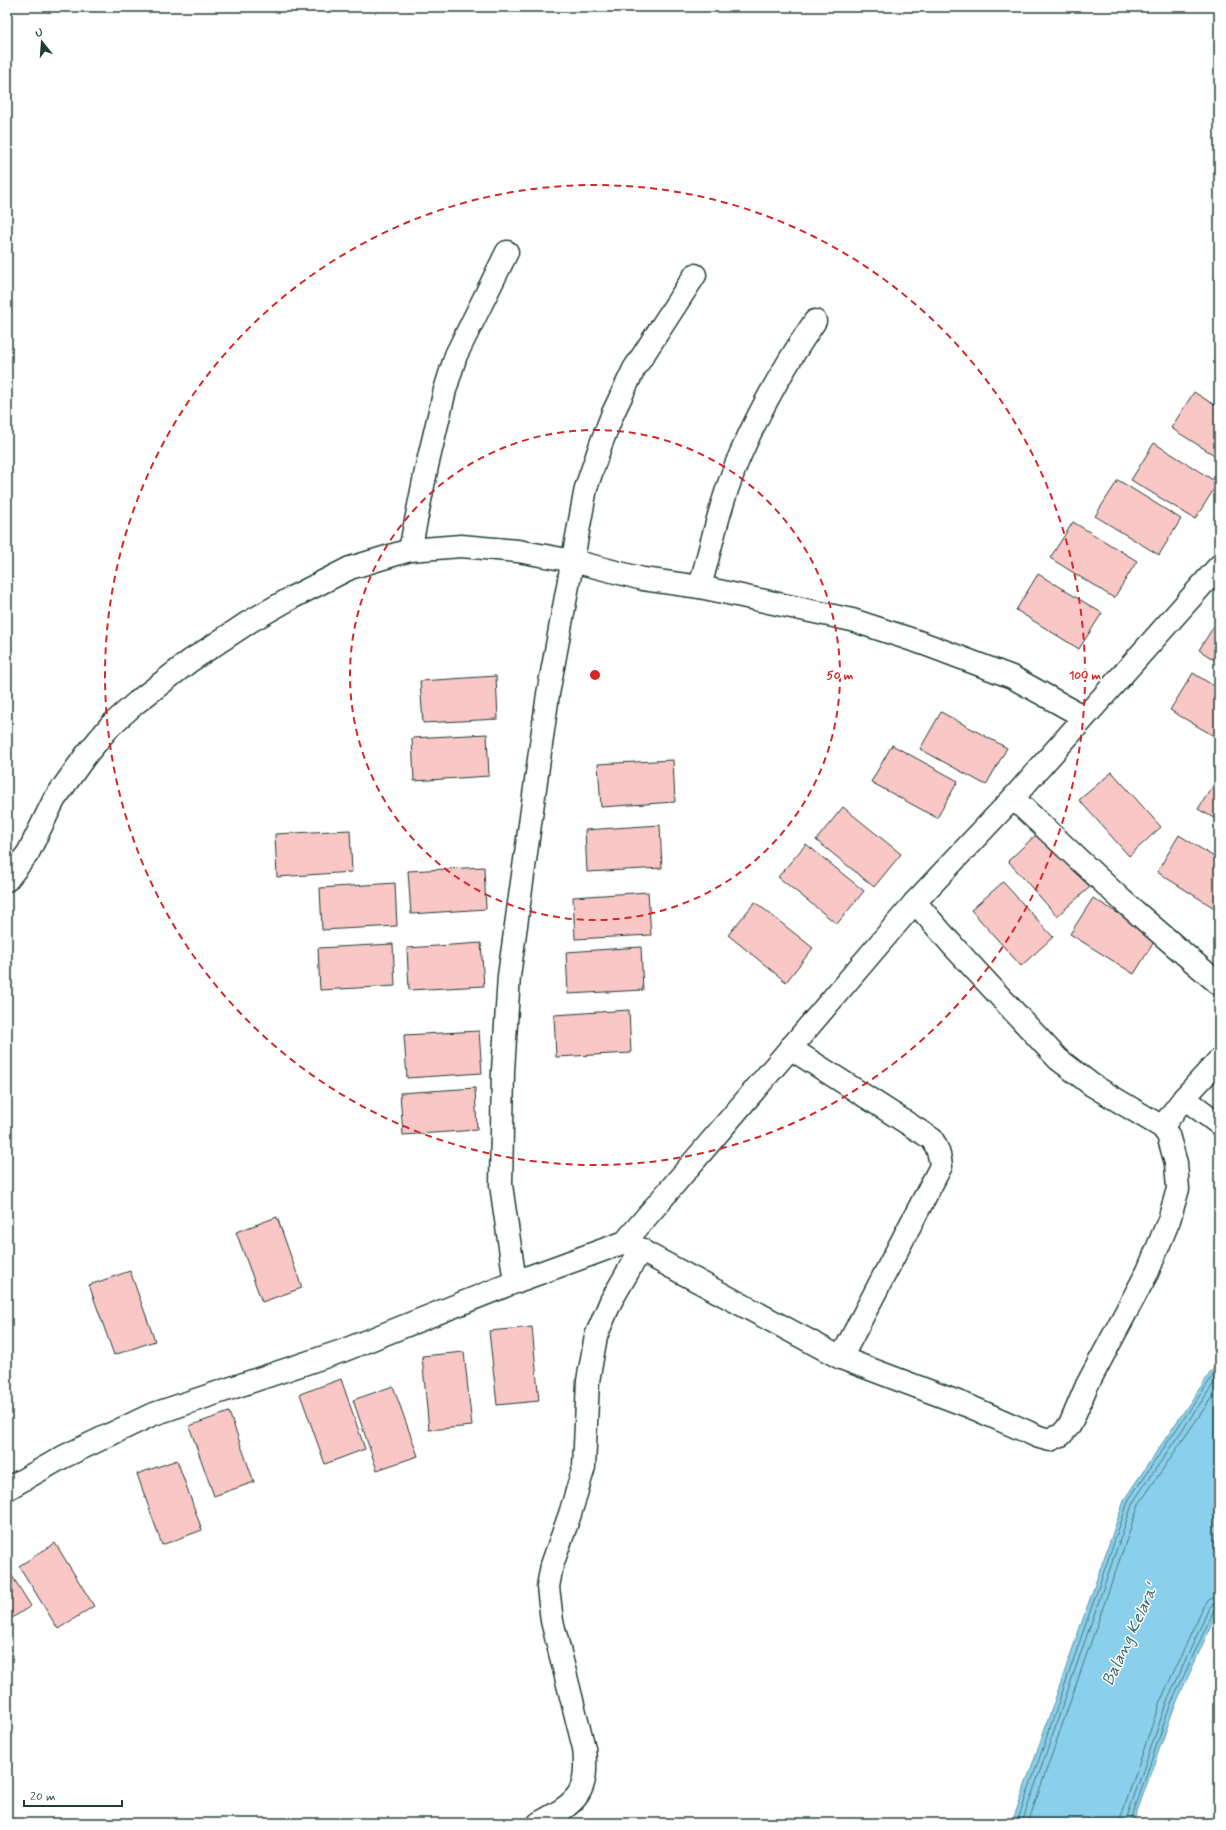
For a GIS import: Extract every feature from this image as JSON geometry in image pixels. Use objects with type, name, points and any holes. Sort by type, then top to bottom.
[{"type":"street","points":[[410,550],[427,466],[456,355],[507,252]]},
{"type":"street","points":[[515,1282],[502,1185],[503,1071],[509,976],[548,694],[586,488],[613,413],[634,369],[695,275]]},
{"type":"street","points":[[700,587],[721,509],[741,453],[790,357],[815,321]]},
{"type":"street","points":[[7,880],[28,853],[54,800],[86,755],[110,726],[138,702],[190,661],[249,622],[286,601],[350,568],[410,550],[460,546],[518,551],[573,561],[643,579],[700,587],[852,620],[922,643],[1012,677],[1084,717]]},
{"type":"street","points":[[539,1823],[572,1803],[584,1785],[586,1768],[584,1748],[552,1621],[548,1587],[552,1565],[570,1514],[584,1467],[588,1381],[596,1336],[633,1245],[790,1048],[915,902],[1013,798],[1219,566]]},
{"type":"street","points":[[1013,798],[1123,901],[1219,984]]},
{"type":"street","points":[[7,1489],[62,1457],[151,1416],[342,1351],[515,1282],[633,1245],[715,1291],[841,1358],[964,1405],[1039,1437],[1050,1440],[1061,1435],[1070,1426],[1087,1385],[1148,1271],[1169,1220],[1178,1189],[1177,1170],[1168,1135],[1162,1127],[1092,1085],[1058,1059],[954,947],[915,902]]},
{"type":"street","points":[[790,1048],[932,1139],[940,1156],[941,1166],[841,1358]]},
{"type":"street","points":[[1162,1127],[1184,1098],[1219,1060]]},
{"type":"street","points":[[1184,1098],[1219,1124]]},
{"type":"water","name":"Balang Kelara'","points":[[1219,1360],[1219,1608],[1174,1708],[1133,1823],[1012,1823],[1125,1498]]},
{"type":"building","points":[[1194,392],[1219,408],[1219,458],[1171,428]]},
{"type":"building","points":[[1154,443],[1218,483],[1195,519],[1131,480]]},
{"type":"building","points":[[1118,480],[1181,519],[1159,555],[1095,516]]},
{"type":"building","points":[[1073,522],[1137,561],[1114,598],[1050,558]]},
{"type":"building","points":[[1038,574],[1102,613],[1079,649],[1016,610]]},
{"type":"building","points":[[1219,618],[1219,663],[1199,650]]},
{"type":"building","points":[[1193,673],[1219,689],[1219,739],[1170,710]]},
{"type":"building","points":[[496,676],[498,719],[423,723],[420,681]]},
{"type":"building","points":[[941,712],[1007,748],[986,785],[920,749]]},
{"type":"building","points":[[487,734],[489,776],[414,781],[412,738]]},
{"type":"building","points":[[892,745],[958,781],[937,818],[871,782]]},
{"type":"building","points":[[673,760],[675,802],[601,807],[598,764]]},
{"type":"building","points":[[1112,772],[1161,827],[1129,856],[1079,800]]},
{"type":"building","points":[[1219,776],[1219,821],[1198,809]]},
{"type":"building","points":[[843,807],[901,854],[874,887],[816,840]]},
{"type":"building","points":[[660,825],[662,868],[587,872],[585,830]]},
{"type":"building","points":[[350,830],[352,872],[277,877],[275,834]]},
{"type":"building","points":[[1039,832],[1090,887],[1057,916],[1008,861]]},
{"type":"building","points":[[1179,835],[1219,860],[1219,911],[1157,872]]},
{"type":"building","points":[[806,844],[864,891],[837,924],[778,877]]},
{"type":"building","points":[[484,867],[486,909],[411,914],[408,871]]},
{"type":"building","points":[[1003,882],[1053,937],[1021,966],[971,910]]},
{"type":"building","points":[[395,883],[397,926],[322,930],[320,888]]},
{"type":"building","points":[[648,892],[651,935],[575,939],[573,897]]},
{"type":"building","points":[[1093,898],[1157,937],[1134,974],[1070,934]]},
{"type":"building","points":[[755,902],[813,948],[786,982],[728,935]]},
{"type":"building","points":[[481,943],[484,986],[409,990],[407,948]]},
{"type":"building","points":[[393,944],[395,986],[320,990],[318,948]]},
{"type":"building","points":[[641,947],[643,990],[568,994],[566,952]]},
{"type":"building","points":[[629,1010],[631,1053],[556,1057],[554,1015]]},
{"type":"building","points":[[479,1031],[482,1073],[407,1078],[404,1035]]},
{"type":"building","points":[[475,1088],[477,1130],[403,1135],[400,1093]]},
{"type":"building","points":[[277,1217],[302,1288],[262,1302],[236,1232]]},
{"type":"building","points":[[130,1271],[155,1341],[114,1355],[89,1285]]},
{"type":"building","points":[[532,1327],[539,1401],[497,1405],[489,1331]]},
{"type":"building","points":[[464,1352],[472,1426],[429,1430],[422,1356]]},
{"type":"building","points":[[341,1379],[365,1449],[325,1464],[300,1394]]},
{"type":"building","points":[[393,1386],[418,1456],[377,1470],[353,1400]]},
{"type":"building","points":[[229,1412],[254,1482],[214,1496],[189,1426]]},
{"type":"building","points":[[177,1460],[202,1530],[162,1545],[137,1474]]},
{"type":"building","points":[[55,1543],[94,1606],[58,1629],[19,1566]]},
{"type":"building","points":[[7,1568],[31,1606],[7,1621]]}]
